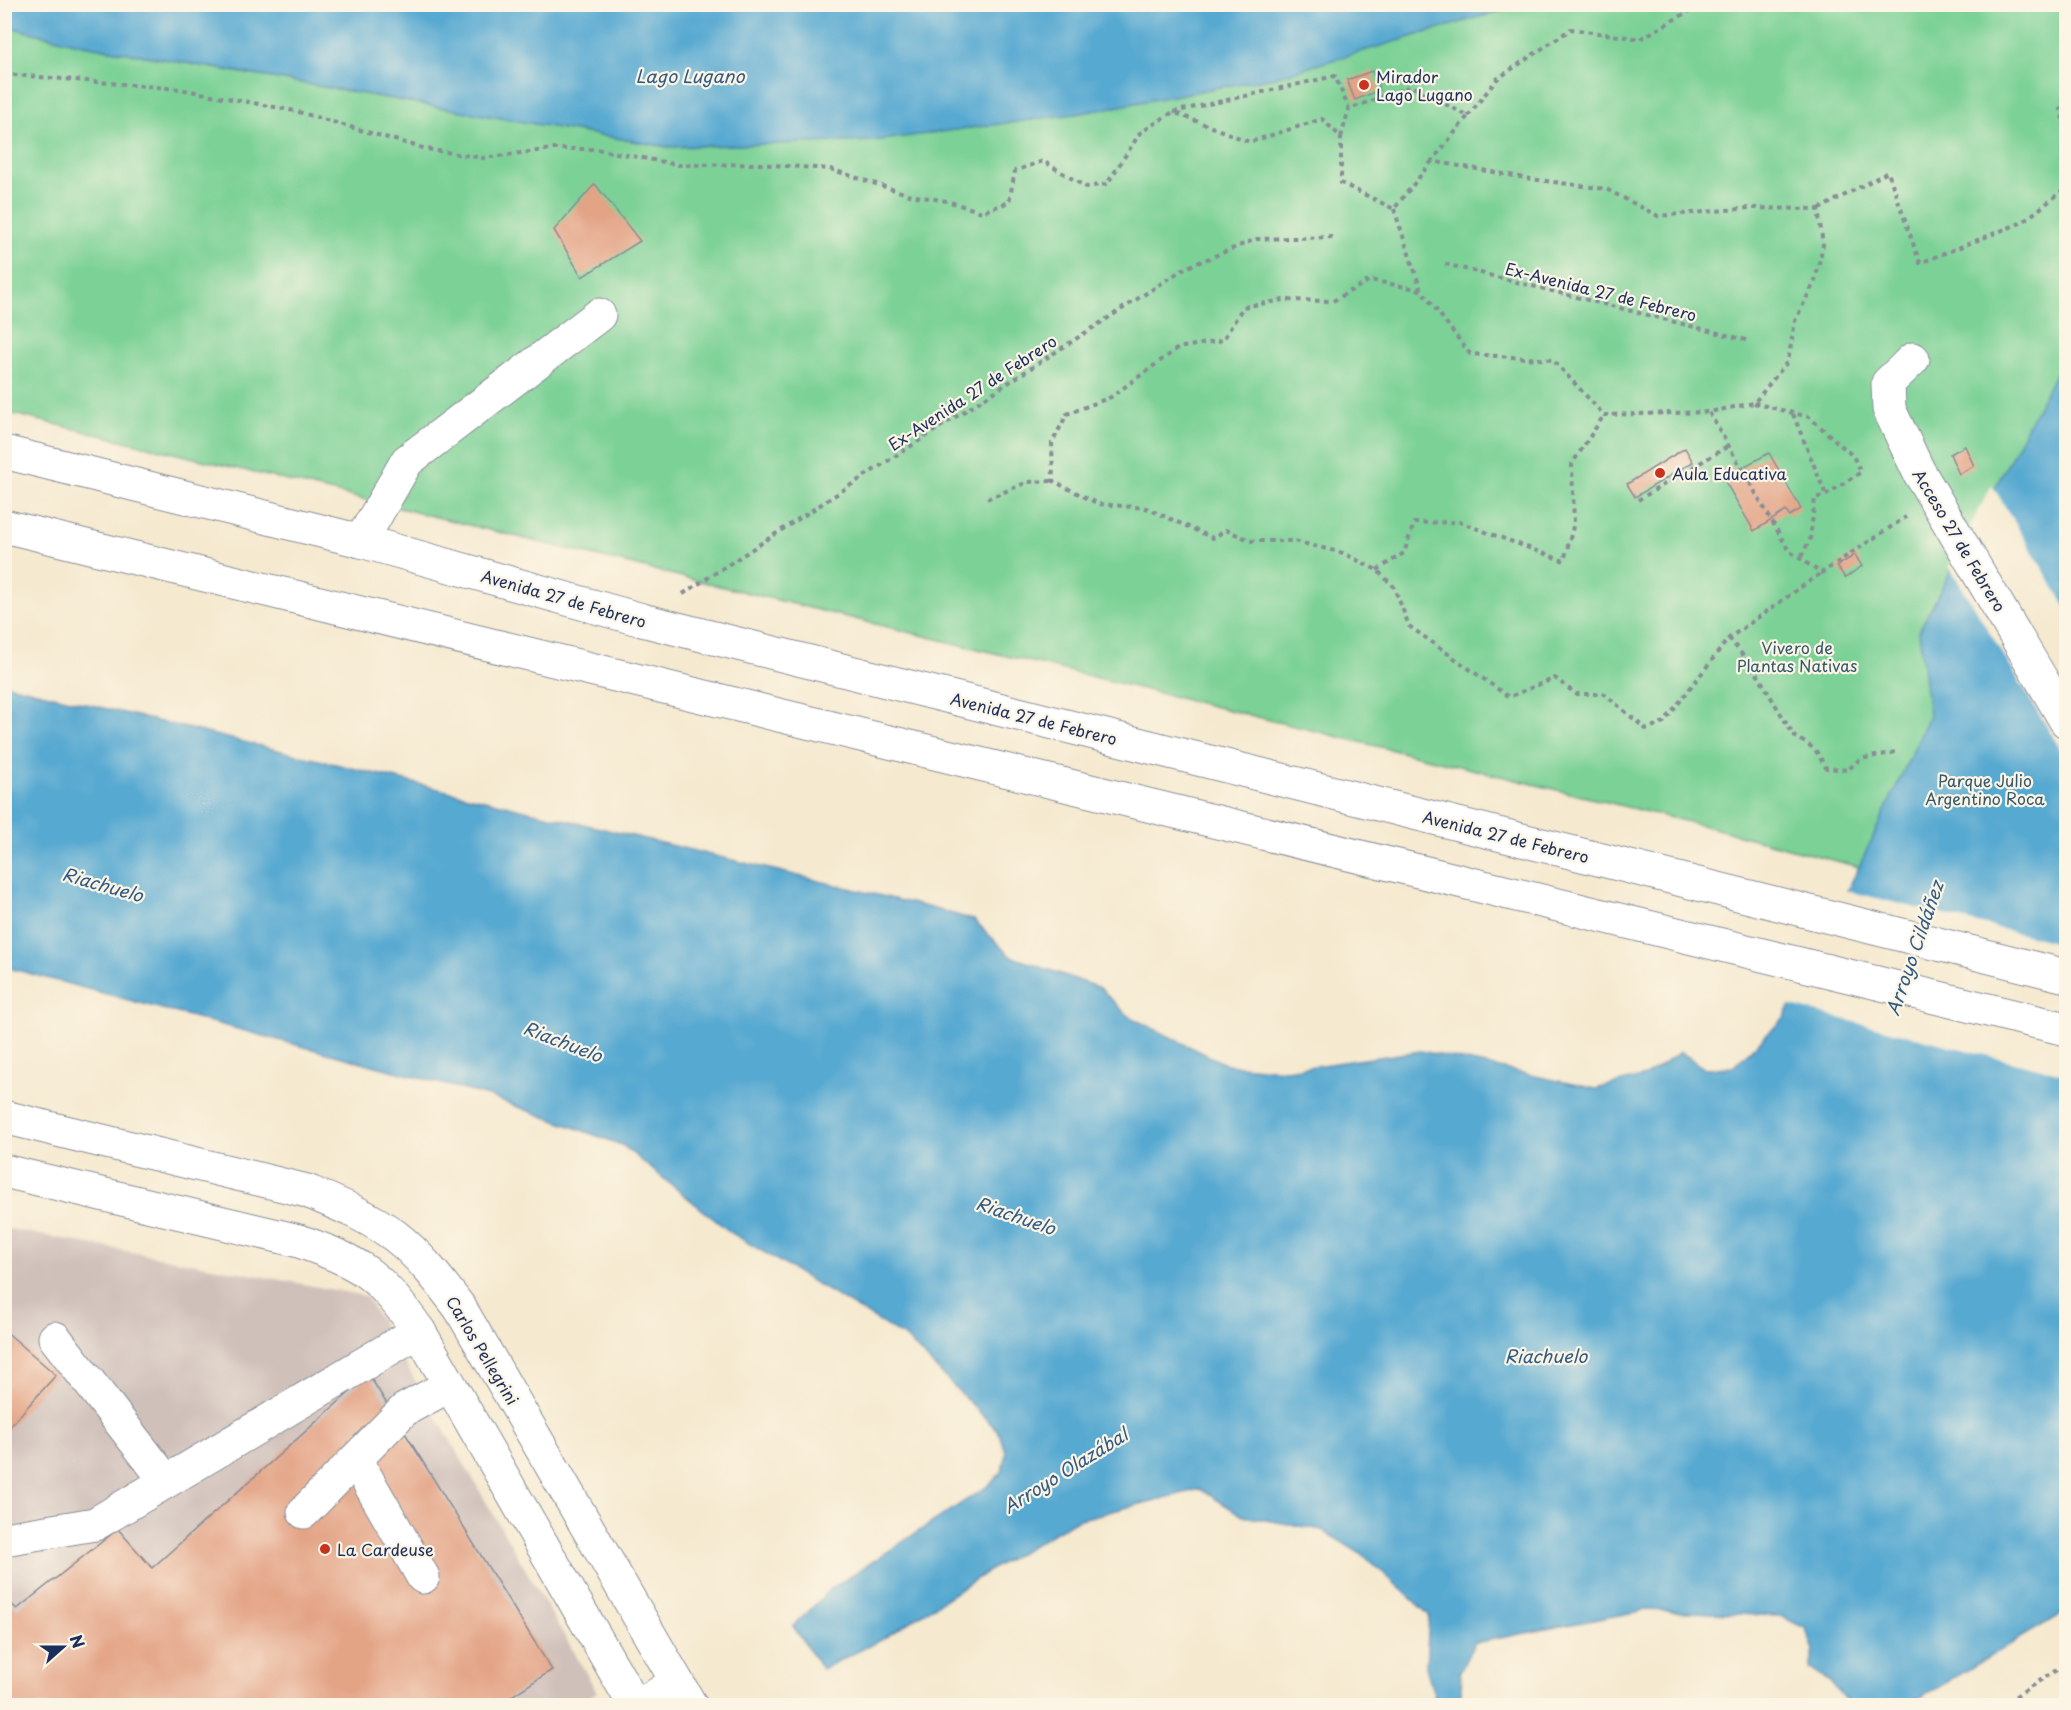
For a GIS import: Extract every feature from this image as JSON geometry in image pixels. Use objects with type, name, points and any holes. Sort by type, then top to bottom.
[{"type":"main road","points":[[361,541],[406,461],[599,315]]},
{"type":"main road","name":"Acceso 27 de Febrero","points":[[1913,359],[1888,383],[1889,409],[1919,472],[2067,721]]},
{"type":"main road","name":"Avenida 27 de Febrero","points":[[4,452],[361,541],[642,620],[2067,976]]},
{"type":"main road","points":[[4,526],[2067,1029]]},
{"type":"main road","name":"Carlos Pellegrini","points":[[4,1117],[307,1191],[353,1210],[395,1236],[432,1272],[460,1308],[684,1694]]},
{"type":"main road","points":[[4,1171],[298,1241],[342,1256],[369,1272],[393,1295],[419,1331],[637,1706],[684,1694]]},
{"type":"main road","points":[[4,1539],[95,1524],[419,1331]]},
{"type":"main road","points":[[55,1338],[166,1481]]},
{"type":"main road","points":[[304,1512],[404,1410],[450,1385]]},
{"type":"main road","points":[[356,1460],[423,1577]]},
{"type":"path","points":[[1394,209],[1497,79],[1571,29],[1640,39],[1702,4]]},
{"type":"path","points":[[4,74],[180,89],[295,111],[426,149],[483,158],[552,149],[596,149],[679,165],[758,164],[830,169],[910,195],[946,201],[982,212],[1009,202],[1015,171],[1043,161],[1086,187],[1107,184],[1140,133],[1173,112],[1335,76],[1349,109],[1341,137],[1341,183],[1394,209],[1421,290],[1470,354],[1553,360],[1604,415],[1709,412],[1754,403],[1809,417],[1853,456],[1861,472],[1826,495],[1815,498],[1810,539],[1800,559]]},
{"type":"path","points":[[1349,109],[1411,86],[1468,116]]},
{"type":"path","points":[[2067,89],[2061,110],[2067,134]]},
{"type":"path","points":[[1173,112],[1250,142],[1322,119],[1341,137]]},
{"type":"path","points":[[1432,161],[1531,179],[1606,189],[1658,216],[1750,208],[1818,209],[1887,172],[1920,263],[2023,222],[2067,188]]},
{"type":"path","points":[[1754,403],[1788,361],[1795,321],[1815,281],[1823,245],[1818,209]]},
{"type":"path","name":"Ex-Avenida 27 de Febrero","points":[[642,620],[1185,268],[1256,239],[1335,237]]},
{"type":"path","name":"Ex-Avenida 27 de Febrero","points":[[1446,264],[1750,341]]},
{"type":"path","points":[[1053,481],[1052,443],[1067,414],[1111,397],[1178,348],[1222,340],[1243,308],[1283,300],[1333,301],[1370,280],[1421,290]]},
{"type":"path","points":[[1709,412],[1789,551],[1821,573]]},
{"type":"path","points":[[1793,413],[1826,495]]},
{"type":"path","points":[[1377,570],[1404,553],[1414,523],[1459,522],[1564,561],[1574,523],[1572,464],[1604,415]]},
{"type":"path","points":[[1638,500],[1730,445]]},
{"type":"path","points":[[987,499],[1028,482],[1053,481],[1099,504],[1146,508],[1213,538],[1226,530],[1252,542],[1294,541],[1343,553],[1377,570],[1394,587],[1408,626],[1509,697],[1555,678],[1576,694],[1604,694],[1646,729],[1664,722],[1729,639],[1821,573],[1918,510],[1943,510]]},
{"type":"path","points":[[1729,639],[1756,672],[1794,736],[1815,749],[1826,768],[1848,770],[1860,759],[1896,752]]},
{"type":"path","points":[[2000,1706],[2067,1664]]},
{"type":"shaded area","points":[[4,1228],[366,1296],[597,1692],[574,1706],[5,1705]]},
{"type":"green space","points":[[1520,5],[2066,5],[2066,872],[1859,867],[1713,828],[5,412],[5,26],[83,45],[668,147],[1489,15]]},
{"type":"water","name":"Lago Lugano","points":[[5,4],[1520,5],[1275,77],[1082,113],[873,141],[668,147],[83,45],[5,26]]},
{"type":"water","name":"Riachuelo","points":[[2066,354],[2066,1611],[1909,1705],[1849,1705],[1830,1681],[1810,1669],[1814,1650],[1805,1628],[1780,1616],[1645,1610],[1474,1643],[1460,1672],[1462,1705],[1437,1705],[1426,1667],[1429,1615],[1366,1557],[1322,1530],[1243,1516],[1200,1489],[1077,1520],[998,1565],[881,1640],[822,1669],[793,1626],[832,1588],[988,1486],[1002,1472],[1006,1452],[998,1431],[905,1337],[730,1232],[622,1145],[488,1096],[5,967],[4,684],[974,920],[1010,956],[1100,988],[1128,1016],[1227,1065],[1286,1070],[1421,1051],[1596,1089],[1645,1076],[1681,1052],[1705,1069],[1733,1067],[1784,1018],[1859,867],[1929,716],[1919,631]]},
{"type":"pier","points":[[1992,485],[2066,607],[2066,758],[1949,566]]},
{"type":"pier","points":[[1844,890],[2066,945],[2066,1075],[1787,1005]]},
{"type":"building","name":"Mirador Lago Lugano","points":[[1372,71],[1380,90],[1355,100],[1347,80]]},
{"type":"building","points":[[595,184],[640,241],[582,277],[554,230]]},
{"type":"building","points":[[1965,446],[1974,466],[1959,474],[1950,454]]},
{"type":"building","name":"Aula Educativa","points":[[1685,448],[1693,462],[1635,497],[1627,484]]},
{"type":"building","points":[[1769,453],[1801,509],[1789,516],[1786,511],[1754,531],[1720,473],[1731,466],[1734,472]]},
{"type":"building","points":[[1855,555],[1862,566],[1845,578],[1837,566]]},
{"type":"building","points":[[4,1330],[56,1375],[4,1433]]},
{"type":"building","name":"La Cardeuse","points":[[369,1375],[552,1670],[496,1706],[4,1706],[4,1598],[17,1609],[118,1529],[152,1568]]},
{"type":"place","name":"Mirador Lago Lugano","points":[[1364,85]]},
{"type":"place","name":"Aula Educativa","points":[[1660,473]]},
{"type":"place","name":"La Cardeuse","points":[[325,1549]]},
{"type":"park label","name":"Vivero de Plantas Nativas","points":[[1797,656]]},
{"type":"park label","name":"Parque Julio Argentino Roca","points":[[1985,789]]},
{"type":"water label","name":"Arroyo Cildáñez","points":[[1914,948]]},
{"type":"water label","name":"Arroyo Olazábal","points":[[1065,1470]]}]
